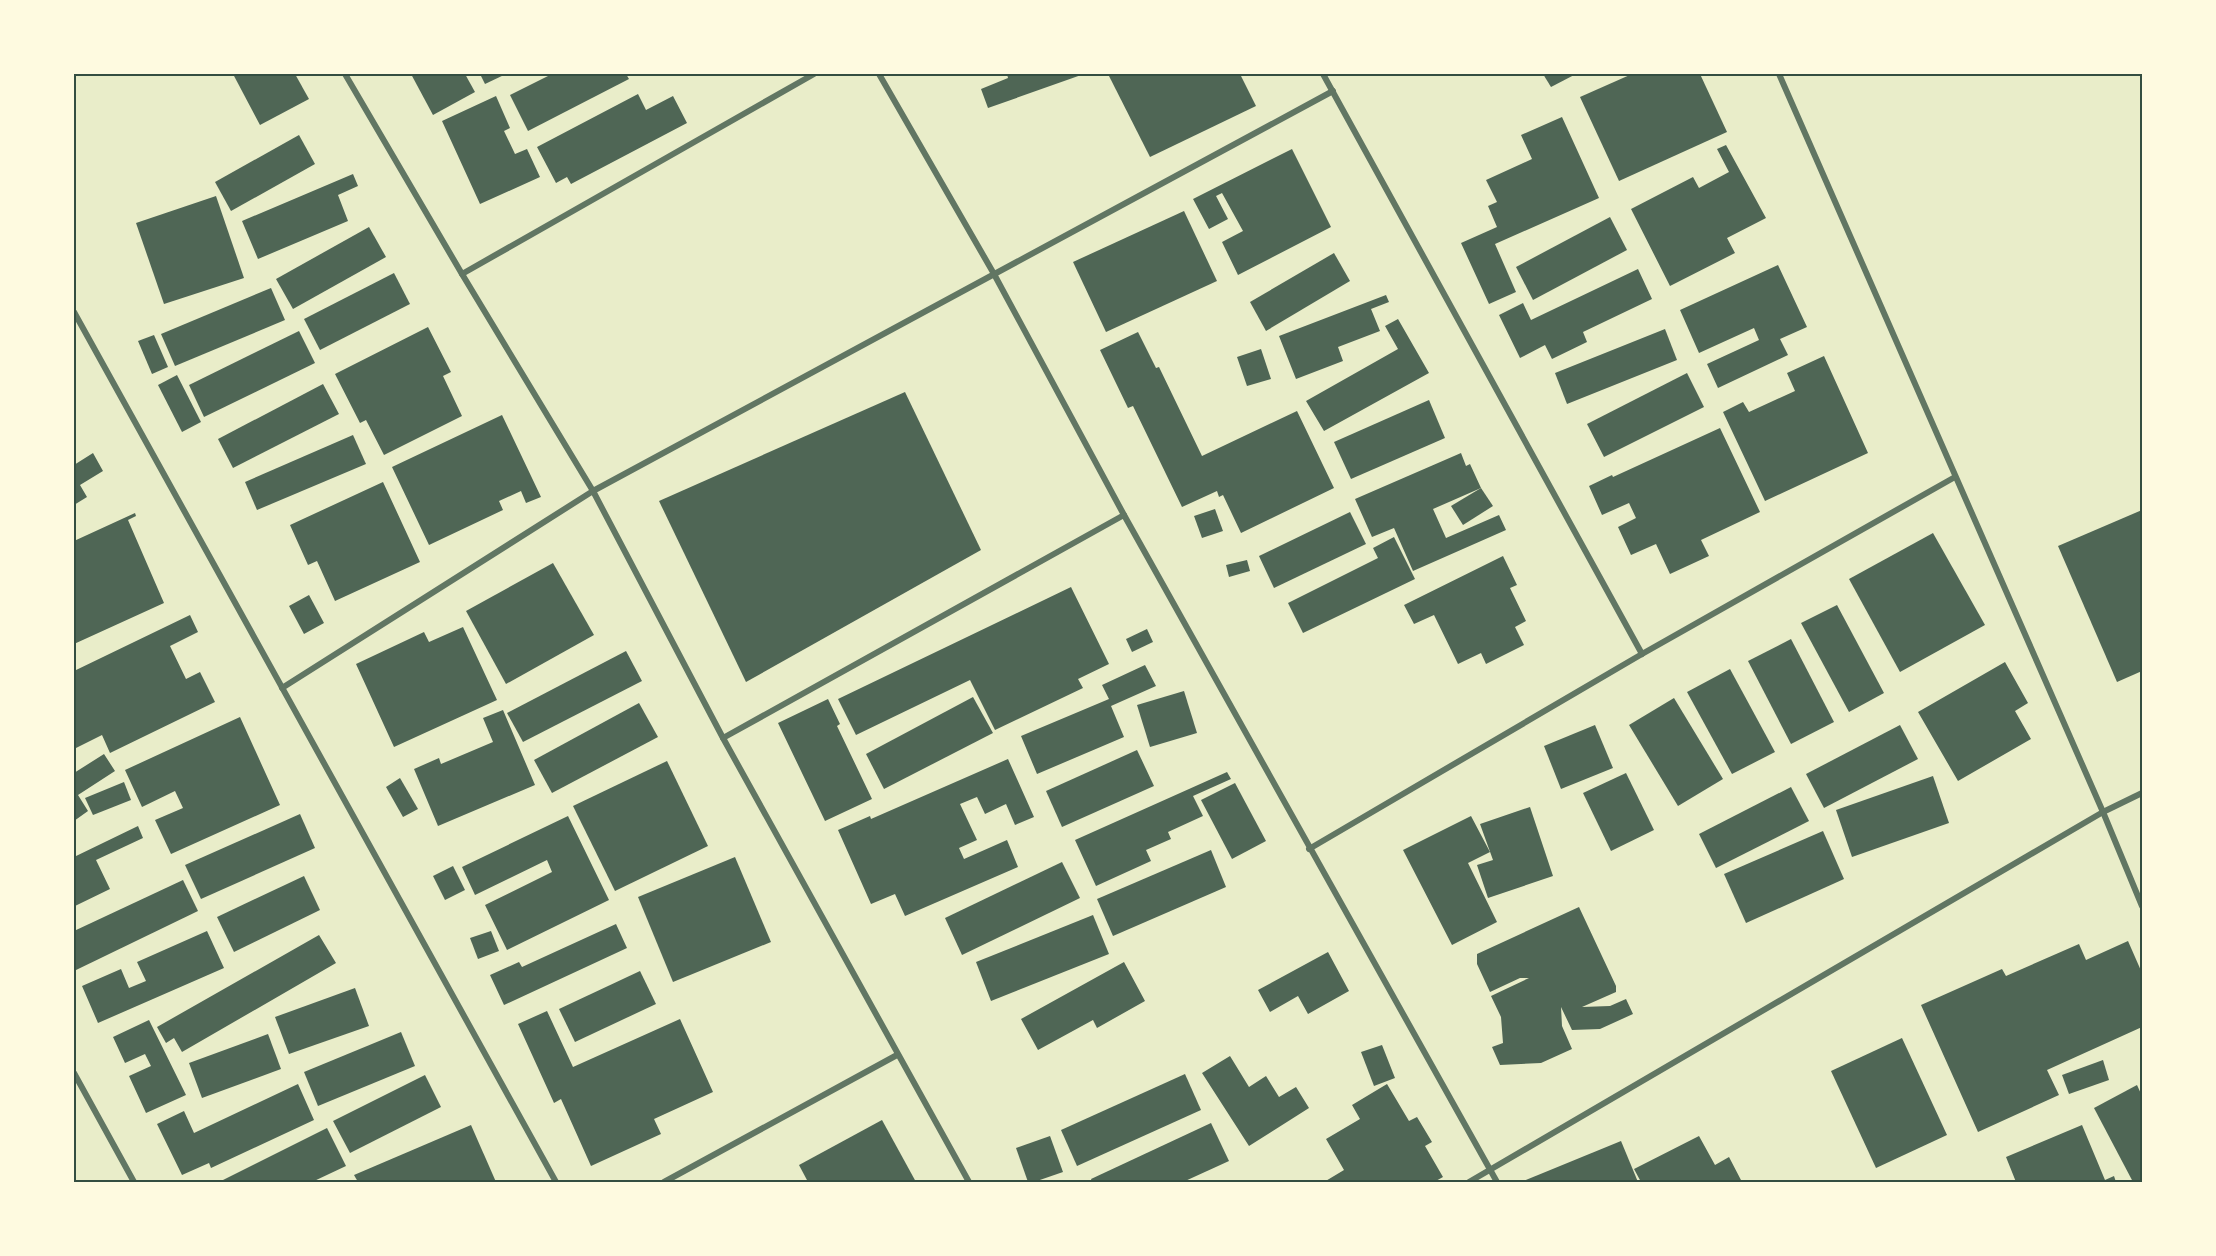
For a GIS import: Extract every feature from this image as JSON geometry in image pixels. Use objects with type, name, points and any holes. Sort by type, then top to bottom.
[{"type":"street","points":[[345,74],[593,491],[723,738],[969,1182]]},
{"type":"street","points":[[462,274],[814,74]]},
{"type":"street","points":[[879,74],[994,274],[1309,849],[1497,1182]]},
{"type":"street","points":[[1323,74],[1642,654]]},
{"type":"street","points":[[1779,74],[2103,812],[2142,906]]},
{"type":"street","points":[[282,688],[593,491],[1333,91]]},
{"type":"street","points":[[74,312],[555,1182]]},
{"type":"street","points":[[1309,849],[1642,654],[1955,477]]},
{"type":"street","points":[[723,738],[1124,515]]},
{"type":"street","points":[[1469,1182],[2103,812],[2142,793]]},
{"type":"street","points":[[664,1182],[897,1055]]},
{"type":"street","points":[[74,1073],[134,1182]]},
{"type":"building","points":[[233,74],[295,74],[309,99],[260,125]]},
{"type":"building","points":[[411,74],[465,74],[475,92],[433,115]]},
{"type":"building","points":[[480,74],[506,74],[485,84]]},
{"type":"building","points":[[552,74],[626,74],[629,79],[528,131],[510,95]]},
{"type":"building","points":[[1007,74],[1084,74],[988,108],[981,89],[1008,78]]},
{"type":"building","points":[[1108,74],[1240,74],[1256,106],[1150,157]]},
{"type":"building","points":[[1543,74],[1576,74],[1551,87]]},
{"type":"building","points":[[1632,74],[1700,74],[1727,132],[1619,181],[1580,97]]},
{"type":"building","points":[[638,94],[646,110],[673,96],[687,123],[571,184],[567,177],[556,183],[537,147]]},
{"type":"building","points":[[496,96],[510,128],[504,131],[515,154],[527,149],[540,177],[480,204],[442,121]]},
{"type":"building","points":[[1562,117],[1599,198],[1495,244],[1516,292],[1489,304],[1461,243],[1497,227],[1488,206],[1497,202],[1486,180],[1532,159],[1521,135]]},
{"type":"building","points":[[299,135],[315,164],[231,211],[215,182]]},
{"type":"building","points":[[1726,145],[1766,218],[1727,238],[1735,253],[1670,286],[1631,209],[1693,177],[1699,188],[1729,172],[1717,149]]},
{"type":"building","points":[[1292,149],[1331,227],[1238,275],[1222,242],[1243,231],[1222,193],[1216,196],[1228,219],[1209,229],[1193,199]]},
{"type":"building","points":[[353,174],[358,186],[338,195],[348,221],[258,259],[242,221]]},
{"type":"building","points":[[216,196],[244,278],[164,304],[136,223]]},
{"type":"building","points":[[1184,211],[1217,281],[1106,332],[1073,262]]},
{"type":"building","points":[[1610,217],[1627,250],[1533,300],[1516,267]]},
{"type":"building","points":[[369,227],[386,257],[293,309],[276,279]]},
{"type":"building","points":[[1334,253],[1350,281],[1266,331],[1250,302]]},
{"type":"building","points":[[1778,265],[1807,327],[1780,339],[1788,355],[1718,388],[1707,364],[1759,340],[1754,328],[1699,353],[1680,310]]},
{"type":"building","points":[[1638,269],[1652,299],[1583,332],[1587,342],[1552,359],[1545,345],[1520,358],[1499,315],[1523,303],[1531,320]]},
{"type":"building","points":[[394,273],[410,304],[320,350],[304,319]]},
{"type":"building","points":[[271,288],[285,320],[175,366],[161,334]]},
{"type":"building","points":[[1386,295],[1389,302],[1371,309],[1380,331],[1338,347],[1343,361],[1296,379],[1279,336]]},
{"type":"building","points":[[1398,319],[1429,373],[1324,431],[1306,401],[1398,349],[1385,326]]},
{"type":"building","points":[[428,327],[451,372],[443,376],[462,416],[384,455],[366,420],[360,423],[335,374]]},
{"type":"building","points":[[1665,329],[1677,360],[1567,404],[1555,373]]},
{"type":"building","points":[[299,331],[315,363],[204,417],[189,385]]},
{"type":"building","points":[[1138,332],[1156,368],[1159,367],[1202,456],[1297,411],[1334,488],[1241,533],[1223,495],[1219,497],[1217,491],[1182,507],[1133,406],[1128,408],[1100,350]]},
{"type":"building","points":[[154,335],[168,367],[152,374],[138,341]]},
{"type":"building","points":[[1261,349],[1271,379],[1247,386],[1237,357]]},
{"type":"building","points":[[1824,356],[1868,453],[1765,501],[1723,412],[1743,402],[1749,412],[1795,391],[1787,373]]},
{"type":"building","points":[[1687,373],[1704,407],[1604,457],[1587,424]]},
{"type":"building","points":[[177,375],[201,422],[182,432],[158,385]]},
{"type":"building","points":[[323,384],[339,414],[233,468],[218,439]]},
{"type":"building","points":[[905,392],[981,550],[746,682],[659,501]]},
{"type":"building","points":[[1429,400],[1445,438],[1351,479],[1334,442]]},
{"type":"building","points":[[502,415],[541,497],[526,503],[521,491],[499,501],[503,510],[429,545],[392,467]]},
{"type":"building","points":[[1720,428],[1760,512],[1701,540],[1709,556],[1670,574],[1656,544],[1631,555],[1618,527],[1636,518],[1629,503],[1602,515],[1589,486]]},
{"type":"building","points":[[353,435],[366,464],[257,510],[245,482]]},
{"type":"building","points":[[93,453],[103,471],[80,485],[87,497],[74,505],[74,465]]},
{"type":"building","points":[[1461,453],[1466,466],[1470,464],[1481,488],[1433,509],[1446,538],[1499,515],[1506,530],[1413,571],[1394,528],[1372,537],[1355,499]]},
{"type":"building","points":[[383,482],[420,562],[335,601],[317,561],[308,565],[290,525]]},
{"type":"building","points":[[1481,488],[1493,506],[1463,525],[1451,506]]},
{"type":"building","points":[[1215,509],[1223,531],[1202,538],[1194,516]]},
{"type":"building","points":[[2142,510],[2142,671],[2117,682],[2058,546]]},
{"type":"building","points":[[1350,512],[1366,544],[1274,588],[1259,556]]},
{"type":"building","points":[[135,513],[136,516],[128,520],[164,603],[74,644],[74,541]]},
{"type":"building","points":[[1933,533],[1985,625],[1900,672],[1849,579]]},
{"type":"building","points":[[1394,537],[1415,579],[1303,633],[1288,603],[1378,558],[1373,548]]},
{"type":"building","points":[[1503,556],[1517,585],[1510,588],[1526,621],[1515,627],[1524,645],[1486,664],[1481,653],[1458,664],[1434,615],[1414,624],[1404,605]]},
{"type":"building","points":[[1247,560],[1250,571],[1229,577],[1226,565]]},
{"type":"building","points":[[553,563],[594,635],[506,684],[466,611]]},
{"type":"building","points":[[1071,587],[1109,664],[1078,679],[1083,688],[995,730],[970,680],[856,735],[838,699]]},
{"type":"building","points":[[309,595],[324,623],[304,634],[289,606]]},
{"type":"building","points":[[1837,605],[1884,693],[1849,712],[1801,623]]},
{"type":"building","points":[[190,615],[198,632],[170,646],[186,679],[200,672],[215,702],[110,753],[102,735],[74,749],[74,671]]},
{"type":"building","points":[[463,627],[497,700],[394,747],[356,664],[424,632],[429,642]]},
{"type":"building","points":[[1147,629],[1153,642],[1132,652],[1126,639]]},
{"type":"building","points":[[1791,639],[1834,722],[1791,744],[1748,661]]},
{"type":"building","points":[[626,651],[642,681],[523,742],[507,713]]},
{"type":"building","points":[[2005,662],[2028,703],[2015,711],[2031,739],[1958,781],[1918,712]]},
{"type":"building","points":[[1145,665],[1156,686],[1111,706],[1124,737],[1037,774],[1021,736],[1109,699],[1102,685]]},
{"type":"building","points":[[1730,669],[1775,752],[1732,774],[1687,692]]},
{"type":"building","points":[[1184,691],[1197,733],[1150,747],[1137,705]]},
{"type":"building","points":[[973,697],[993,733],[884,789],[866,754]]},
{"type":"building","points":[[1674,698],[1723,779],[1678,806],[1629,725]]},
{"type":"building","points":[[828,699],[840,724],[837,726],[872,799],[825,821],[778,723]]},
{"type":"building","points":[[639,703],[658,737],[552,793],[534,760]]},
{"type":"building","points":[[503,710],[535,785],[438,826],[414,769],[439,758],[441,764],[493,742],[483,718]]},
{"type":"building","points":[[240,717],[280,805],[171,854],[155,820],[183,808],[175,791],[142,807],[125,770]]},
{"type":"building","points":[[1595,725],[1613,768],[1561,789],[1544,746]]},
{"type":"building","points":[[1900,725],[1918,759],[1824,808],[1806,774]]},
{"type":"building","points":[[1137,750],[1154,786],[1062,827],[1046,791]]},
{"type":"building","points":[[104,754],[115,771],[78,795],[88,811],[74,821],[74,773]]},
{"type":"building","points":[[1008,759],[1034,817],[1015,825],[1006,804],[985,814],[977,797],[960,804],[977,840],[959,848],[964,859],[1007,840],[1018,867],[905,916],[895,894],[871,904],[838,830],[870,816],[871,819]]},
{"type":"building","points":[[667,761],[708,846],[615,891],[573,806]]},
{"type":"building","points":[[1227,772],[1231,779],[1193,796],[1203,816],[1168,832],[1171,839],[1146,850],[1151,861],[1096,886],[1075,840]]},
{"type":"building","points":[[1626,773],[1654,830],[1611,851],[1583,793]]},
{"type":"building","points":[[1933,776],[1949,823],[1852,857],[1836,810]]},
{"type":"building","points":[[400,778],[418,809],[403,817],[386,787]]},
{"type":"building","points":[[124,782],[131,800],[93,815],[85,798]]},
{"type":"building","points":[[1235,783],[1266,841],[1232,859],[1201,800]]},
{"type":"building","points":[[1791,787],[1809,821],[1716,868],[1699,834]]},
{"type":"building","points":[[1530,807],[1553,876],[1488,898],[1477,865],[1493,860],[1480,824]]},
{"type":"building","points":[[300,814],[315,848],[201,899],[185,865]]},
{"type":"building","points":[[568,816],[609,900],[507,950],[485,905],[552,872],[547,860],[475,895],[462,867]]},
{"type":"building","points":[[1471,816],[1490,852],[1468,863],[1497,922],[1452,945],[1403,850]]},
{"type":"building","points":[[138,826],[143,838],[96,860],[110,889],[75,906],[74,857]]},
{"type":"building","points":[[1823,831],[1844,879],[1746,923],[1724,874]]},
{"type":"building","points":[[1211,850],[1226,887],[1113,936],[1097,899]]},
{"type":"building","points":[[735,857],[771,942],[673,982],[638,897]]},
{"type":"building","points":[[1062,862],[1080,898],[962,955],[945,918]]},
{"type":"building","points":[[453,866],[465,890],[445,900],[433,876]]},
{"type":"building","points":[[304,876],[320,910],[234,952],[217,917]]},
{"type":"building","points":[[183,880],[198,911],[74,971],[74,931]]},
{"type":"building","points":[[1579,907],[1616,986],[1616,992],[1582,1007],[1610,1006],[1626,999],[1633,1014],[1600,1029],[1572,1030],[1561,1007],[1562,1026],[1572,1049],[1541,1063],[1500,1065],[1492,1047],[1503,1043],[1501,1017],[1491,996],[1529,978],[1520,978],[1490,992],[1477,964],[1477,954]]},
{"type":"building","points":[[1093,915],[1109,954],[991,1001],[976,962]]},
{"type":"building","points":[[616,924],[627,948],[504,1005],[490,975],[519,962],[522,967]]},
{"type":"building","points":[[207,931],[224,968],[98,1023],[82,986],[121,969],[129,988],[146,981],[137,962]]},
{"type":"building","points":[[491,931],[499,951],[478,959],[470,938]]},
{"type":"building","points":[[319,935],[336,963],[182,1052],[174,1038],[166,1043],[157,1027]]},
{"type":"building","points":[[2128,941],[2142,973],[2142,1027],[2047,1070],[2059,1095],[1978,1132],[1921,1005],[2002,969],[2006,976],[2079,944],[2086,960]]},
{"type":"building","points":[[1328,952],[1349,991],[1308,1014],[1298,996],[1270,1012],[1258,990]]},
{"type":"building","points":[[1124,962],[1145,1001],[1097,1028],[1093,1020],[1038,1050],[1021,1019]]},
{"type":"building","points":[[640,971],[656,1004],[575,1042],[559,1009]]},
{"type":"building","points":[[355,988],[369,1026],[289,1054],[275,1017]]},
{"type":"building","points":[[547,1011],[573,1067],[680,1019],[713,1092],[654,1119],[661,1134],[591,1166],[561,1099],[554,1103],[518,1024]]},
{"type":"building","points":[[149,1020],[186,1095],[146,1113],[129,1076],[151,1066],[145,1054],[125,1063],[113,1037]]},
{"type":"building","points":[[401,1032],[415,1066],[318,1106],[304,1072]]},
{"type":"building","points":[[268,1034],[281,1069],[202,1098],[189,1063]]},
{"type":"building","points":[[1902,1038],[1947,1135],[1876,1168],[1831,1071]]},
{"type":"building","points":[[1382,1045],[1395,1078],[1374,1086],[1361,1052]]},
{"type":"building","points":[[1230,1056],[1249,1087],[1266,1076],[1279,1097],[1296,1087],[1309,1108],[1249,1146],[1202,1073]]},
{"type":"building","points":[[2103,1060],[2109,1080],[2069,1094],[2062,1075]]},
{"type":"building","points":[[1185,1074],[1201,1110],[1077,1166],[1061,1130]]},
{"type":"building","points":[[425,1075],[441,1107],[350,1153],[333,1121]]},
{"type":"building","points":[[298,1084],[314,1120],[211,1168],[209,1163],[182,1175],[157,1124],[184,1111],[194,1133]]},
{"type":"building","points":[[1387,1084],[1409,1121],[1417,1117],[1432,1142],[1425,1146],[1443,1177],[1434,1182],[1324,1182],[1344,1170],[1326,1139],[1360,1119],[1352,1105]]},
{"type":"building","points":[[2137,1085],[2142,1096],[2142,1182],[2133,1182],[2094,1108]]},
{"type":"building","points":[[882,1120],[916,1182],[808,1182],[799,1165]]},
{"type":"building","points":[[1211,1123],[1229,1161],[1183,1182],[1092,1182],[1091,1179]]},
{"type":"building","points":[[471,1125],[496,1182],[358,1182],[354,1175]]},
{"type":"building","points":[[2082,1125],[2105,1180],[2114,1176],[2116,1182],[2016,1182],[2006,1157]]},
{"type":"building","points":[[327,1128],[346,1166],[312,1182],[221,1181]]},
{"type":"building","points":[[1050,1136],[1063,1172],[1028,1182],[1016,1148]]},
{"type":"building","points":[[1699,1136],[1715,1165],[1729,1157],[1742,1182],[1641,1182],[1634,1169]]},
{"type":"building","points":[[1621,1141],[1638,1182],[1521,1182]]}]
